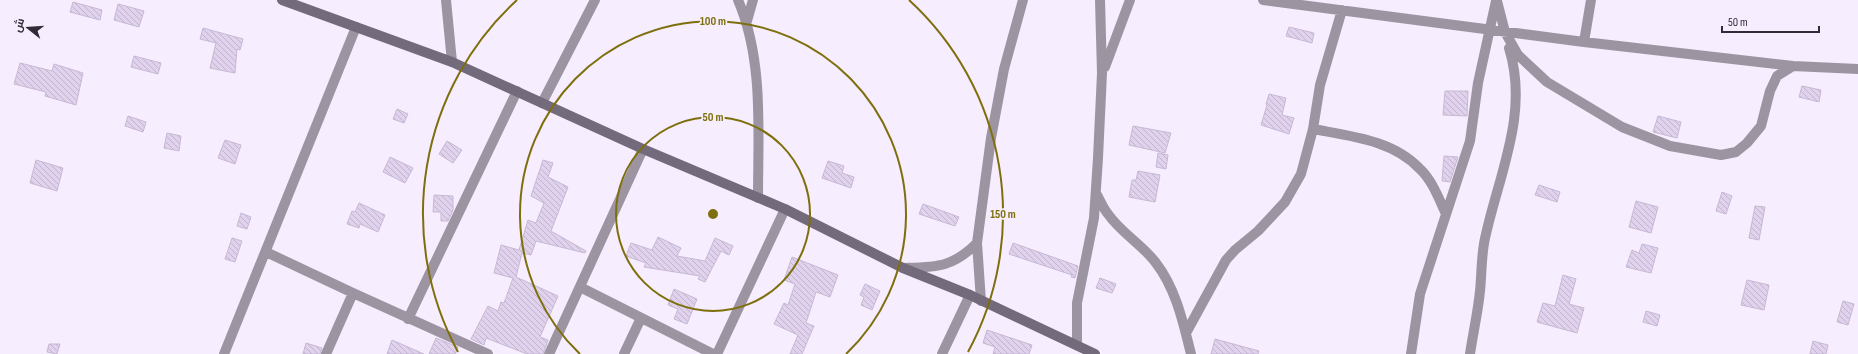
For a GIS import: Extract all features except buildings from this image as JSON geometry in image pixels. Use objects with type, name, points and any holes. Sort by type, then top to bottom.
[{"type":"street","points":[[282,0],[452,62],[643,149],[784,209],[903,268],[970,295],[1092,353]]},
{"type":"street","points":[[446,0],[452,62]]},
{"type":"street","points":[[542,103],[595,0]]},
{"type":"street","points":[[738,0],[747,22],[758,105],[758,198]]},
{"type":"street","points":[[747,22],[753,0]]},
{"type":"street","points":[[981,301],[977,243],[991,138],[1004,69],[1023,0]]},
{"type":"street","points":[[1077,345],[1077,302],[1094,218],[1096,193],[1102,73],[1100,0]]},
{"type":"street","points":[[1102,73],[1130,0]]},
{"type":"street","points":[[1263,0],[1584,42],[1793,66],[1858,69]]},
{"type":"street","points":[[1411,354],[1420,294],[1470,141],[1478,83],[1497,0]]},
{"type":"street","points":[[1470,354],[1480,291],[1485,236],[1506,164],[1513,129],[1517,97],[1514,64],[1497,0]]},
{"type":"street","points":[[1584,42],[1591,0]]},
{"type":"street","points":[[1186,333],[1226,260],[1235,250],[1258,231],[1285,202],[1302,174],[1313,129],[1320,84],[1342,10]]},
{"type":"street","points":[[224,354],[356,27]]},
{"type":"street","points":[[1505,32],[1518,55],[1547,82],[1622,127],[1670,146],[1721,155],[1736,152],[1761,126],[1770,91],[1778,76],[1793,66]]},
{"type":"street","points":[[408,318],[516,91]]},
{"type":"street","points":[[1313,129],[1372,141],[1411,160],[1422,170],[1446,214]]},
{"type":"street","points":[[549,354],[643,149]]},
{"type":"street","points":[[1096,193],[1108,214],[1142,246],[1156,264],[1169,285],[1180,311],[1191,354]]},
{"type":"street","points":[[717,354],[784,209]]},
{"type":"street","points":[[903,268],[946,264],[964,256],[977,243]]},
{"type":"street","points":[[266,252],[483,353]]},
{"type":"street","points":[[580,287],[713,354]]},
{"type":"street","points":[[326,354],[353,293]]},
{"type":"street","points":[[942,354],[970,295]]},
{"type":"street","points":[[624,354],[641,318]]}]
